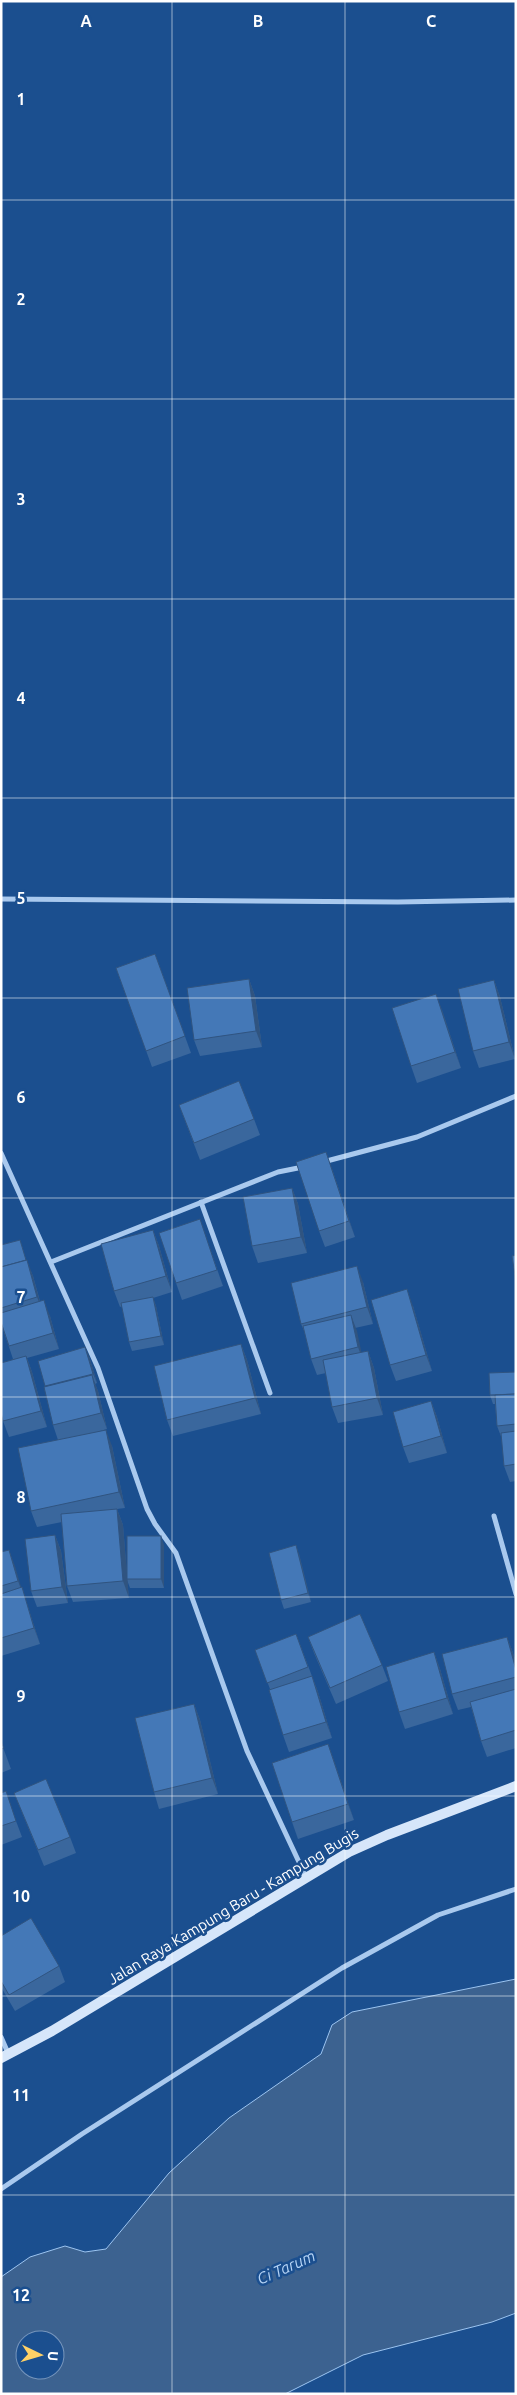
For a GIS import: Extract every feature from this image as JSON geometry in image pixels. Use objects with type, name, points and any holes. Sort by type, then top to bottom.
[{"type":"street","points":[[1,899],[398,902],[516,900]]},
{"type":"street","points":[[314,1164],[417,1136],[516,1096]]},
{"type":"street","points":[[1,1153],[98,1368],[147,1509],[155,1524],[176,1552],[247,1752],[306,1877]]},
{"type":"street","points":[[51,1262],[278,1172],[305,1166]]},
{"type":"street","points":[[201,1202],[270,1393]]},
{"type":"street","points":[[494,1516],[516,1594]]},
{"type":"street","name":"Jalan Raya Kampung Baru - Kampung Bugis","points":[[5,2055],[52,2031],[349,1852],[387,1834],[516,1786]]},
{"type":"street","points":[[1,2189],[82,2134],[342,1968],[438,1915],[516,1889]]},
{"type":"street","points":[[1,2037],[5,2055]]},
{"type":"water","name":"Ci Tarum","points":[[516,1979],[516,2313],[492,2322],[363,2355],[285,2394],[1,2394],[1,2277],[30,2257],[65,2246],[85,2252],[106,2249],[169,2173],[229,2118],[321,2054],[332,2025],[352,2012]]},
{"type":"building","points":[[155,954],[185,1036],[146,1051],[116,968]]},
{"type":"building","points":[[249,979],[256,1031],[194,1040],[187,988]]},
{"type":"building","points":[[494,980],[509,1042],[473,1051],[458,989]]},
{"type":"building","points":[[436,994],[455,1052],[411,1066],[392,1008]]},
{"type":"building","points":[[239,1081],[254,1119],[194,1143],[179,1105]]},
{"type":"building","points":[[326,1152],[349,1221],[319,1231],[296,1162]]},
{"type":"building","points":[[292,1188],[301,1237],[252,1246],[243,1197]]},
{"type":"building","points":[[200,1219],[217,1270],[176,1283],[159,1233]]},
{"type":"building","points":[[153,1230],[166,1276],[114,1291],[101,1244]]},
{"type":"building","points":[[20,1240],[26,1260],[1,1267],[1,1245]]},
{"type":"building","points":[[516,1255],[516,1282],[512,1256]]},
{"type":"building","points":[[27,1260],[37,1297],[1,1308],[1,1267]]},
{"type":"building","points":[[357,1266],[367,1307],[301,1324],[291,1283]]},
{"type":"building","points":[[407,1289],[426,1355],[390,1365],[371,1300]]},
{"type":"building","points":[[153,1297],[161,1336],[129,1342],[121,1303]]},
{"type":"building","points":[[44,1300],[53,1333],[9,1346],[1,1322],[1,1313]]},
{"type":"building","points":[[351,1315],[358,1347],[311,1359],[303,1326]]},
{"type":"building","points":[[241,1344],[255,1398],[167,1420],[154,1366]]},
{"type":"building","points":[[85,1347],[93,1374],[45,1386],[38,1361]]},
{"type":"building","points":[[368,1351],[377,1398],[332,1407],[323,1360]]},
{"type":"building","points":[[26,1356],[41,1411],[3,1421],[1,1413],[1,1363]]},
{"type":"building","points":[[516,1372],[516,1394],[490,1395],[489,1373]]},
{"type":"building","points":[[92,1375],[101,1413],[53,1425],[44,1387]]},
{"type":"building","points":[[516,1394],[516,1424],[497,1426],[495,1395]]},
{"type":"building","points":[[431,1401],[441,1436],[403,1447],[393,1412]]},
{"type":"building","points":[[106,1430],[119,1492],[31,1511],[18,1448]]},
{"type":"building","points":[[516,1431],[516,1464],[504,1466],[501,1433]]},
{"type":"building","points":[[117,1509],[123,1581],[67,1586],[61,1514]]},
{"type":"building","points":[[55,1535],[62,1587],[31,1591],[25,1539]]},
{"type":"building","points":[[127,1536],[161,1536],[161,1579],[127,1579]]},
{"type":"building","points":[[296,1545],[308,1593],[281,1600],[269,1553]]},
{"type":"building","points":[[9,1550],[18,1581],[1,1586],[1,1552]]},
{"type":"building","points":[[22,1587],[34,1628],[1,1638],[1,1594]]},
{"type":"building","points":[[360,1614],[382,1665],[330,1688],[308,1637]]},
{"type":"building","points":[[296,1634],[308,1667],[267,1683],[255,1650]]},
{"type":"building","points":[[507,1637],[516,1670],[516,1677],[452,1694],[442,1654]]},
{"type":"building","points":[[434,1652],[447,1698],[399,1712],[386,1667]]},
{"type":"building","points":[[312,1676],[326,1722],[283,1735],[269,1690]]},
{"type":"building","points":[[516,1689],[516,1730],[481,1741],[470,1702]]},
{"type":"building","points":[[194,1704],[212,1778],[154,1792],[135,1718]]},
{"type":"building","points":[[328,1744],[348,1804],[292,1822],[272,1763]]},
{"type":"building","points":[[46,1779],[70,1837],[38,1850],[14,1793]]},
{"type":"building","points":[[6,1791],[16,1821],[1,1826],[1,1793]]},
{"type":"building","points":[[31,1918],[59,1966],[9,1995],[1,1981],[1,1936]]}]
